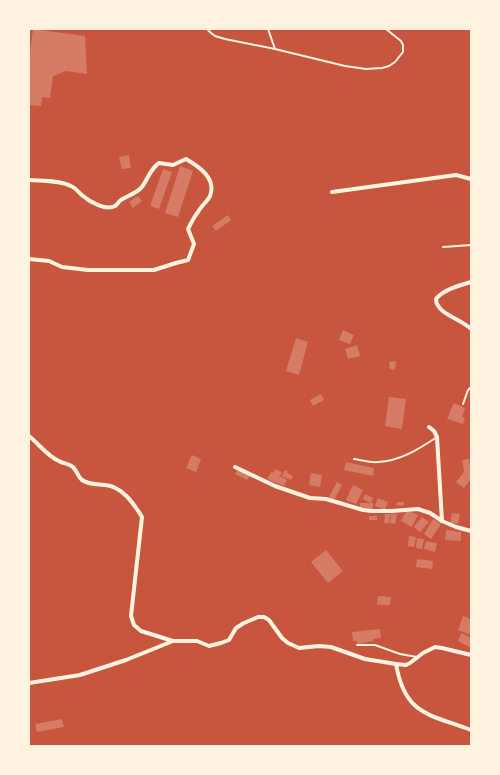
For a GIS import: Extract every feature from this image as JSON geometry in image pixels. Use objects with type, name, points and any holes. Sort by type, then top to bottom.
[{"type":"street","points":[[29,180],[56,182],[71,186],[84,197],[101,206],[109,207],[115,206],[121,200],[141,188],[153,167],[158,163],[173,165],[186,160],[198,166],[205,173],[211,190],[210,195],[197,212],[188,229],[194,244],[188,260],[154,270],[88,270],[62,267],[50,261],[29,259]]},
{"type":"street","points":[[332,192],[456,175],[471,179]]},
{"type":"street","points":[[471,282],[440,295],[436,299],[436,304],[439,308],[462,321],[471,329]]},
{"type":"street","points":[[429,427],[434,430],[437,438],[442,521]]},
{"type":"street","points":[[29,436],[53,458],[73,467],[81,479],[92,484],[108,485],[120,491],[135,506],[142,517],[131,616],[134,626],[141,631],[173,641],[196,641],[209,646],[229,640],[236,628],[258,617],[264,617],[270,620],[282,638],[299,648],[331,647],[365,659],[406,665],[435,647],[471,655]]},
{"type":"street","points":[[235,466],[276,486],[310,498],[326,499],[372,511],[392,512],[418,509],[430,512],[442,521],[456,527],[471,531]]},
{"type":"street","points":[[29,683],[80,675],[126,660],[173,641]]},
{"type":"street","points":[[396,664],[398,678],[407,697],[416,707],[423,712],[471,730]]},
{"type":"lane","points":[[208,29],[215,36],[237,42],[366,69],[390,66],[403,52],[404,45],[386,29]]},
{"type":"lane","points":[[268,29],[275,49]]},
{"type":"lane","points":[[443,247],[471,245]]},
{"type":"lane","points":[[463,404],[471,387]]},
{"type":"lane","points":[[354,460],[378,462],[399,458],[437,438]]},
{"type":"lane","points":[[357,645],[375,645],[400,654],[417,657]]},
{"type":"building","points":[[33,29],[85,36],[87,74],[66,71],[53,76],[50,98],[42,97],[41,106],[29,105],[29,60]]},
{"type":"building","points":[[129,155],[131,168],[122,169],[119,157]]},
{"type":"building","points":[[180,166],[193,171],[178,217],[165,213]]},
{"type":"building","points":[[163,169],[172,172],[159,209],[150,206]]},
{"type":"building","points":[[138,196],[142,201],[133,208],[129,202]]},
{"type":"building","points":[[228,215],[231,220],[216,231],[212,226]]},
{"type":"building","points":[[343,330],[354,335],[350,344],[339,340]]},
{"type":"building","points":[[296,338],[308,342],[299,375],[286,371]]},
{"type":"building","points":[[357,345],[360,356],[348,359],[345,349]]},
{"type":"building","points":[[396,361],[395,370],[390,369],[389,362]]},
{"type":"building","points":[[321,394],[324,400],[313,406],[310,400]]},
{"type":"building","points":[[389,397],[406,399],[402,429],[385,426]]},
{"type":"building","points":[[454,403],[465,408],[462,417],[465,418],[463,424],[447,419]]},
{"type":"building","points":[[192,455],[201,459],[196,472],[186,468]]},
{"type":"building","points":[[469,459],[470,465],[471,463],[471,479],[464,488],[456,482],[464,472],[462,460]]},
{"type":"building","points":[[346,462],[374,468],[373,476],[344,470]]},
{"type":"building","points":[[238,469],[250,475],[247,480],[235,474]]},
{"type":"building","points":[[275,469],[282,472],[280,476],[287,480],[284,486],[267,479]]},
{"type":"building","points":[[285,470],[293,476],[291,480],[282,476]]},
{"type":"building","points":[[311,473],[322,475],[320,487],[309,485]]},
{"type":"building","points":[[337,482],[342,485],[334,500],[329,497]]},
{"type":"building","points":[[353,485],[363,490],[356,504],[346,500]]},
{"type":"building","points":[[365,494],[373,498],[371,503],[363,499]]},
{"type":"building","points":[[378,498],[388,502],[385,510],[375,506]]},
{"type":"building","points":[[397,502],[404,502],[403,506],[396,505]]},
{"type":"building","points":[[360,503],[373,503],[373,509],[360,508]]},
{"type":"building","points":[[407,510],[418,515],[412,527],[401,521]]},
{"type":"building","points":[[391,513],[397,514],[395,524],[390,523]]},
{"type":"building","points":[[452,513],[460,514],[458,524],[450,523]]},
{"type":"building","points":[[385,514],[390,514],[389,523],[384,523]]},
{"type":"building","points":[[369,516],[377,516],[377,520],[369,520]]},
{"type":"building","points":[[422,517],[429,522],[420,532],[414,527]]},
{"type":"building","points":[[433,519],[441,524],[431,539],[424,534]]},
{"type":"building","points":[[446,530],[461,532],[461,541],[445,540]]},
{"type":"building","points":[[409,536],[416,537],[414,547],[408,546]]},
{"type":"building","points":[[417,538],[424,539],[422,549],[416,548]]},
{"type":"building","points":[[426,541],[437,543],[435,552],[424,549]]},
{"type":"building","points":[[326,550],[343,571],[328,583],[311,562]]},
{"type":"building","points":[[417,559],[433,561],[432,569],[416,567]]},
{"type":"building","points":[[378,596],[391,597],[390,605],[377,605]]},
{"type":"building","points":[[463,616],[471,619],[471,635],[458,630]]},
{"type":"building","points":[[380,629],[381,638],[357,644],[357,641],[353,641],[352,632]]},
{"type":"building","points":[[461,633],[471,638],[471,648],[458,641]]},
{"type":"building","points":[[62,719],[64,727],[37,732],[35,724]]}]
